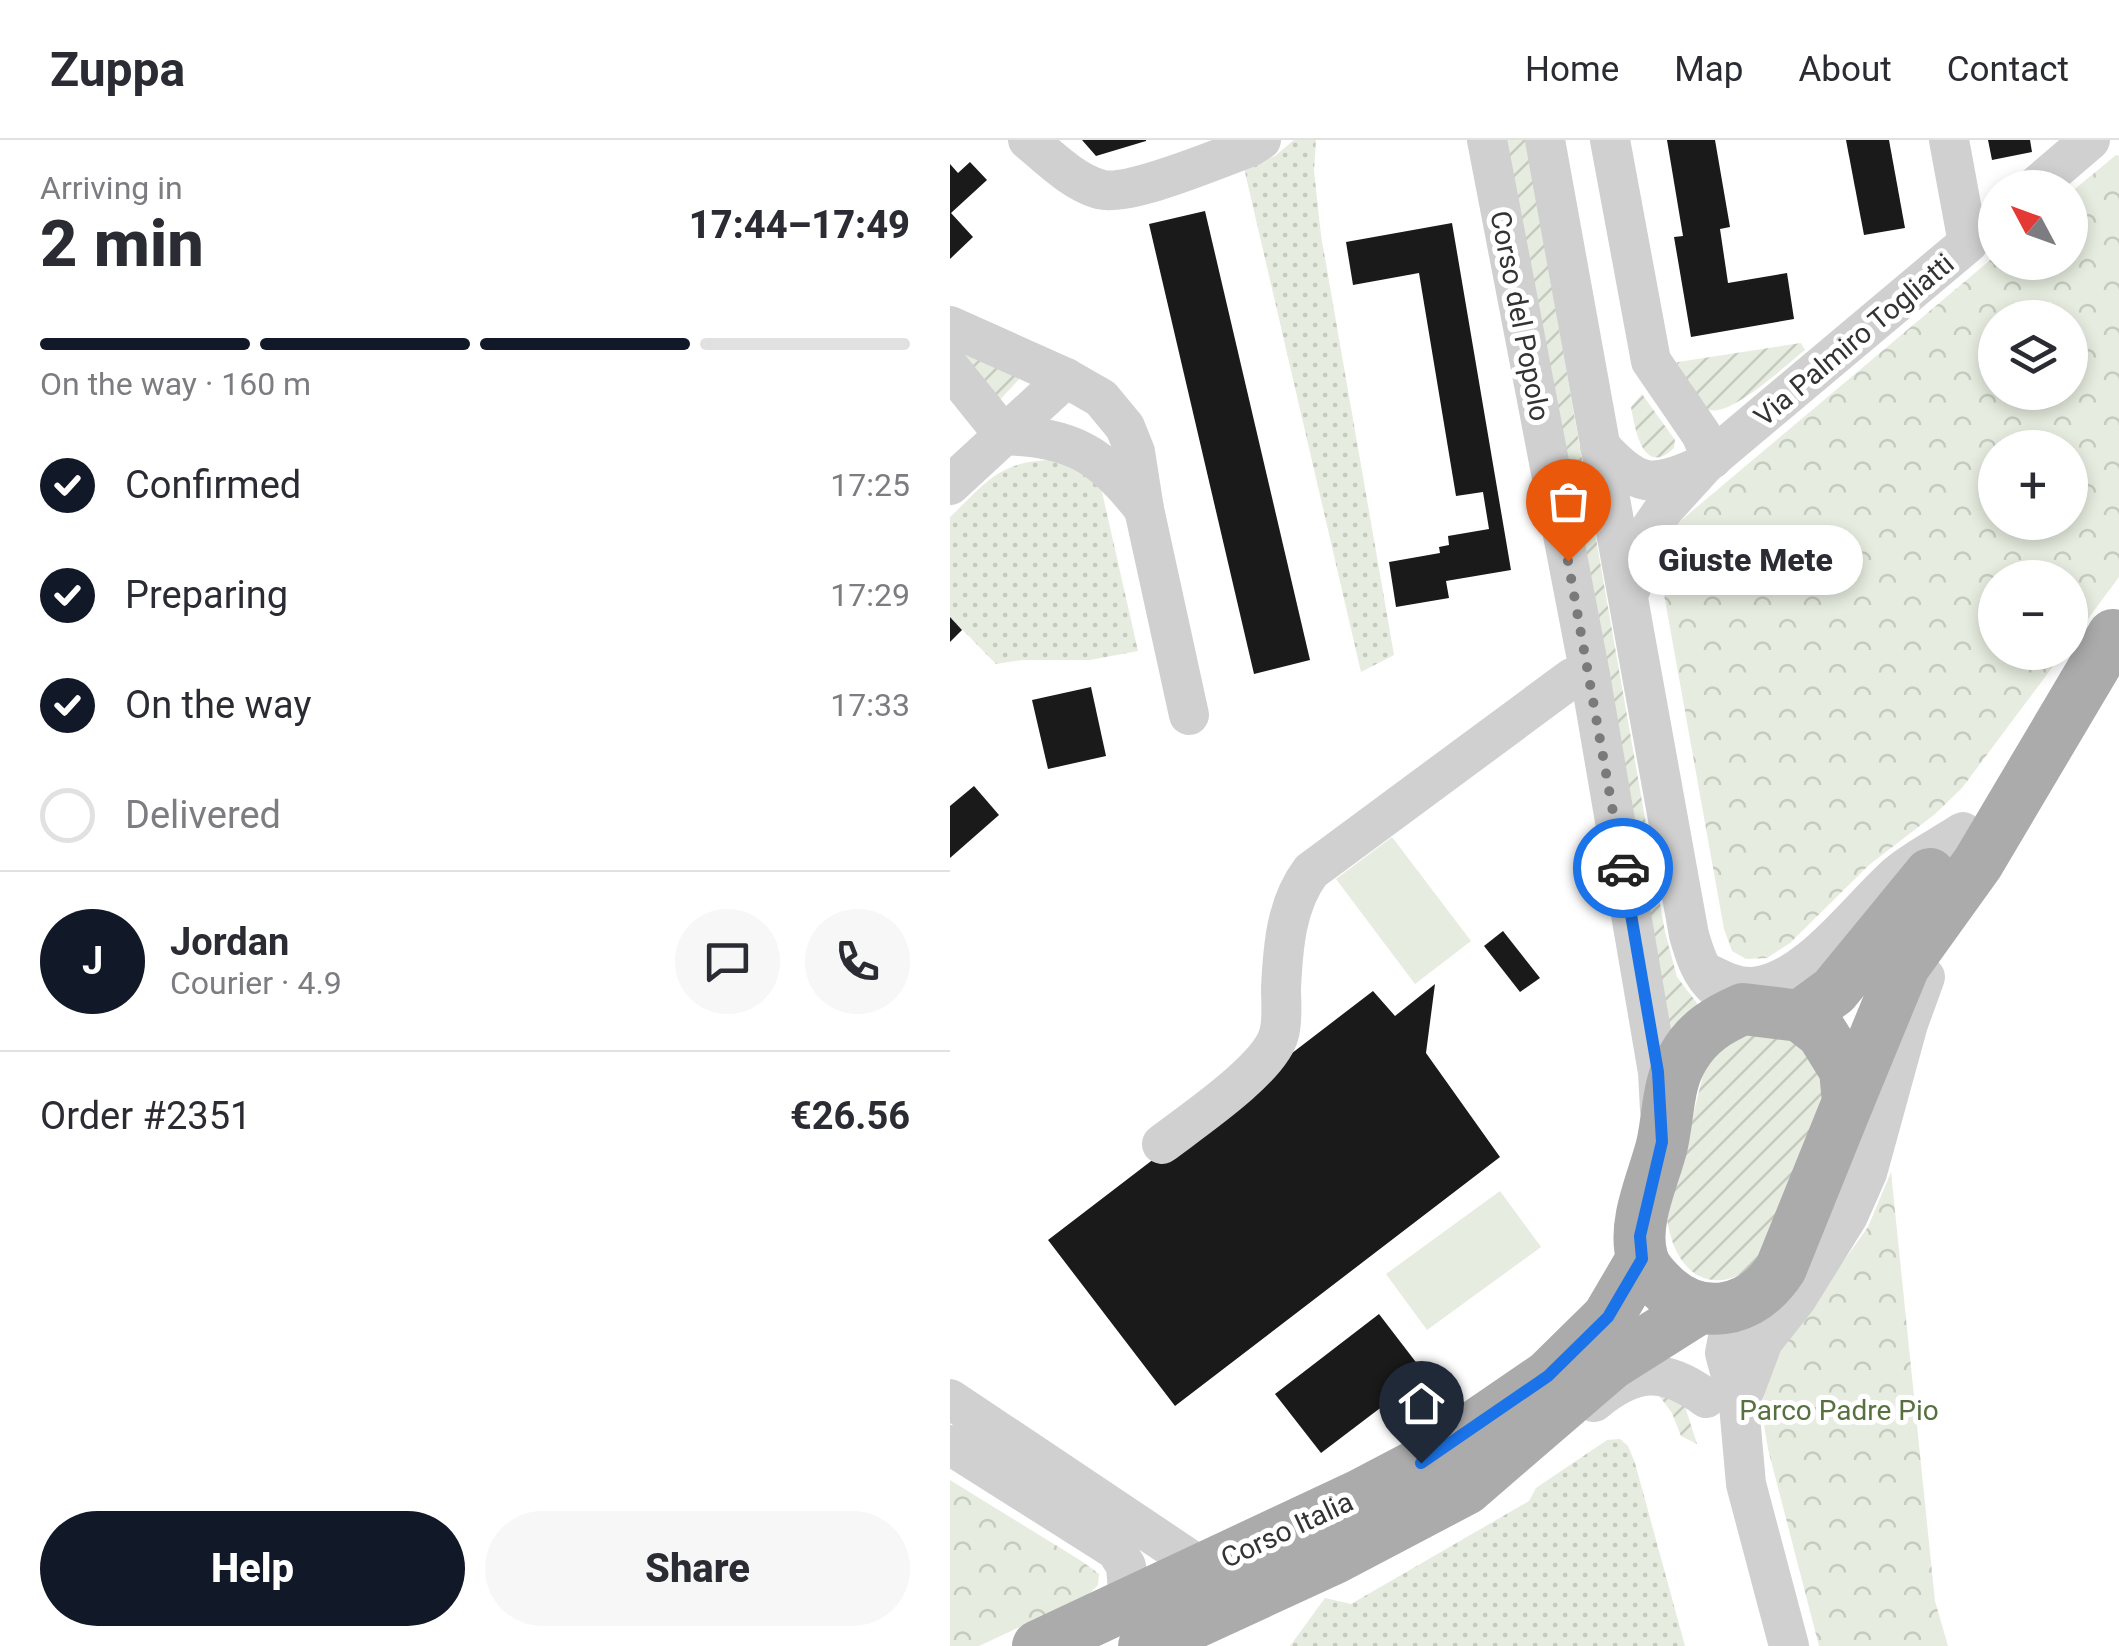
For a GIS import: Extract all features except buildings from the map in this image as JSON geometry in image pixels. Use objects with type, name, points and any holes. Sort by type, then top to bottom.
[{"type":"main road","points":[[1848,1102],[1845,1070],[1835,1051],[1800,1016],[1743,1009],[1714,1023],[1684,1055],[1672,1080],[1640,1236],[1685,1297],[1754,1298],[1769,1286],[1781,1268],[1904,966],[1971,848],[2116,631]]},
{"type":"main road","points":[[1800,1016],[1845,979],[1971,848]]},
{"type":"main road","name":"Corso Italia","points":[[1038,1646],[1137,1625],[1334,1559],[1466,1489],[1685,1297]]},
{"type":"main road","name":"Corso Italia","points":[[1137,1625],[1204,1569],[1421,1463],[1548,1376],[1608,1317],[1685,1297]]},
{"type":"street","points":[[1028,140],[1066,171],[1101,190],[1139,185],[1261,140]]},
{"type":"street","name":"Corso del Popolo","points":[[1487,140],[1590,675],[1658,1072],[1662,1142]]},
{"type":"street","name":"Corso del Popolo","points":[[1544,140],[1689,935],[1699,968]]},
{"type":"street","points":[[1610,140],[1651,360],[1701,434],[1708,461]]},
{"type":"street","name":"Via Palmiro Togliatti","points":[[1949,140],[1978,221]]},
{"type":"street","points":[[2055,170],[2090,140]]},
{"type":"street","name":"Via Palmiro Togliatti","points":[[1708,461],[1978,235]]},
{"type":"street","points":[[950,326],[1101,398],[1126,427],[1135,452],[1188,715]]},
{"type":"street","points":[[950,368],[1004,436]]},
{"type":"street","points":[[950,485],[1066,378]]},
{"type":"street","points":[[1004,436],[1042,437],[1068,443],[1108,468],[1144,509]]},
{"type":"street","points":[[1600,446],[1619,467],[1634,478],[1649,482],[1668,480],[1708,461]]},
{"type":"street","points":[[1628,602],[1647,534],[1708,461]]},
{"type":"street","points":[[1162,1144],[1241,1082],[1268,1055],[1279,1034],[1289,918],[1300,886],[1311,871],[1572,678],[1590,675]]},
{"type":"street","points":[[1699,968],[1728,984],[1750,988],[1774,982],[1814,956],[1900,872],[1971,848]]},
{"type":"street","points":[[1723,1401],[1797,1298],[1848,1216],[1867,1173],[1923,981],[1971,848]]},
{"type":"street","points":[[1699,968],[1715,989],[1743,1009]]},
{"type":"street","points":[[1685,1297],[1725,1354],[1723,1401]]},
{"type":"street","points":[[1685,1297],[1723,1401],[1789,1646]]},
{"type":"street","points":[[1466,1489],[1569,1422],[1617,1383],[1660,1375],[1683,1381],[1723,1401]]},
{"type":"street","points":[[950,1399],[1204,1569]]},
{"type":"street","points":[[950,1445],[1116,1550],[1126,1566],[1137,1625]]},
{"type":"green space","points":[[1294,140],[1316,140],[1314,171],[1321,235],[1394,655],[1361,672],[1244,168],[1275,156]]},
{"type":"green space","points":[[1504,140],[1526,140],[1665,932],[1677,977],[1700,1007],[1669,1043]]},
{"type":"green space","points":[[2119,156],[2119,577],[2088,619],[2088,560],[1978,560],[1978,670],[2050,670],[1962,788],[1869,865],[1790,943],[1767,958],[1746,959],[1732,951],[1724,929],[1662,583],[1662,555],[1672,528],[1978,270],[1978,280],[2088,280],[2088,178]]},
{"type":"green space","points":[[950,341],[1025,373],[995,405],[950,352]]},
{"type":"green space","points":[[1801,343],[1805,350],[1772,378],[1742,399],[1717,410],[1702,405],[1672,367],[1678,362]]},
{"type":"green space","points":[[1642,394],[1675,440],[1674,448],[1663,456],[1648,454],[1638,438],[1631,407]]},
{"type":"green space","points":[[1049,460],[1069,462],[1100,483],[1138,651],[1090,660],[996,664],[950,617],[950,517],[1004,470]]},
{"type":"green space","points":[[1392,837],[1471,941],[1415,984],[1336,879]]},
{"type":"green space","points":[[1789,1030],[1829,1084],[1756,1266],[1739,1276],[1709,1279],[1686,1266],[1671,1238],[1667,1220],[1707,1059],[1733,1034]]},
{"type":"green space","name":"Parco Padre Pio","points":[[1891,1172],[1935,1601],[1948,1646],[1819,1646],[1768,1449],[1762,1412],[1766,1369],[1868,1227]]},
{"type":"green space","points":[[1500,1191],[1541,1247],[1427,1330],[1386,1274]]},
{"type":"green space","points":[[1657,1393],[1683,1400],[1697,1444],[1681,1436],[1672,1413]]},
{"type":"green space","points":[[1620,1439],[1628,1446],[1635,1463],[1685,1646],[1290,1646],[1325,1598],[1351,1604],[1529,1501],[1536,1488],[1607,1440]]},
{"type":"green space","points":[[950,1480],[1083,1562],[1099,1574],[1098,1585],[1088,1595],[979,1646],[950,1646]]},
{"type":"way so far","points":[[1568,561],[1623,868]]},
{"type":"place","name":"Giuste Mete","points":[[1568,561]]},
{"type":"route","points":[[1421,1463],[1548,1376],[1608,1317],[1642,1259],[1640,1236],[1662,1142],[1658,1072],[1623,868]]}]
